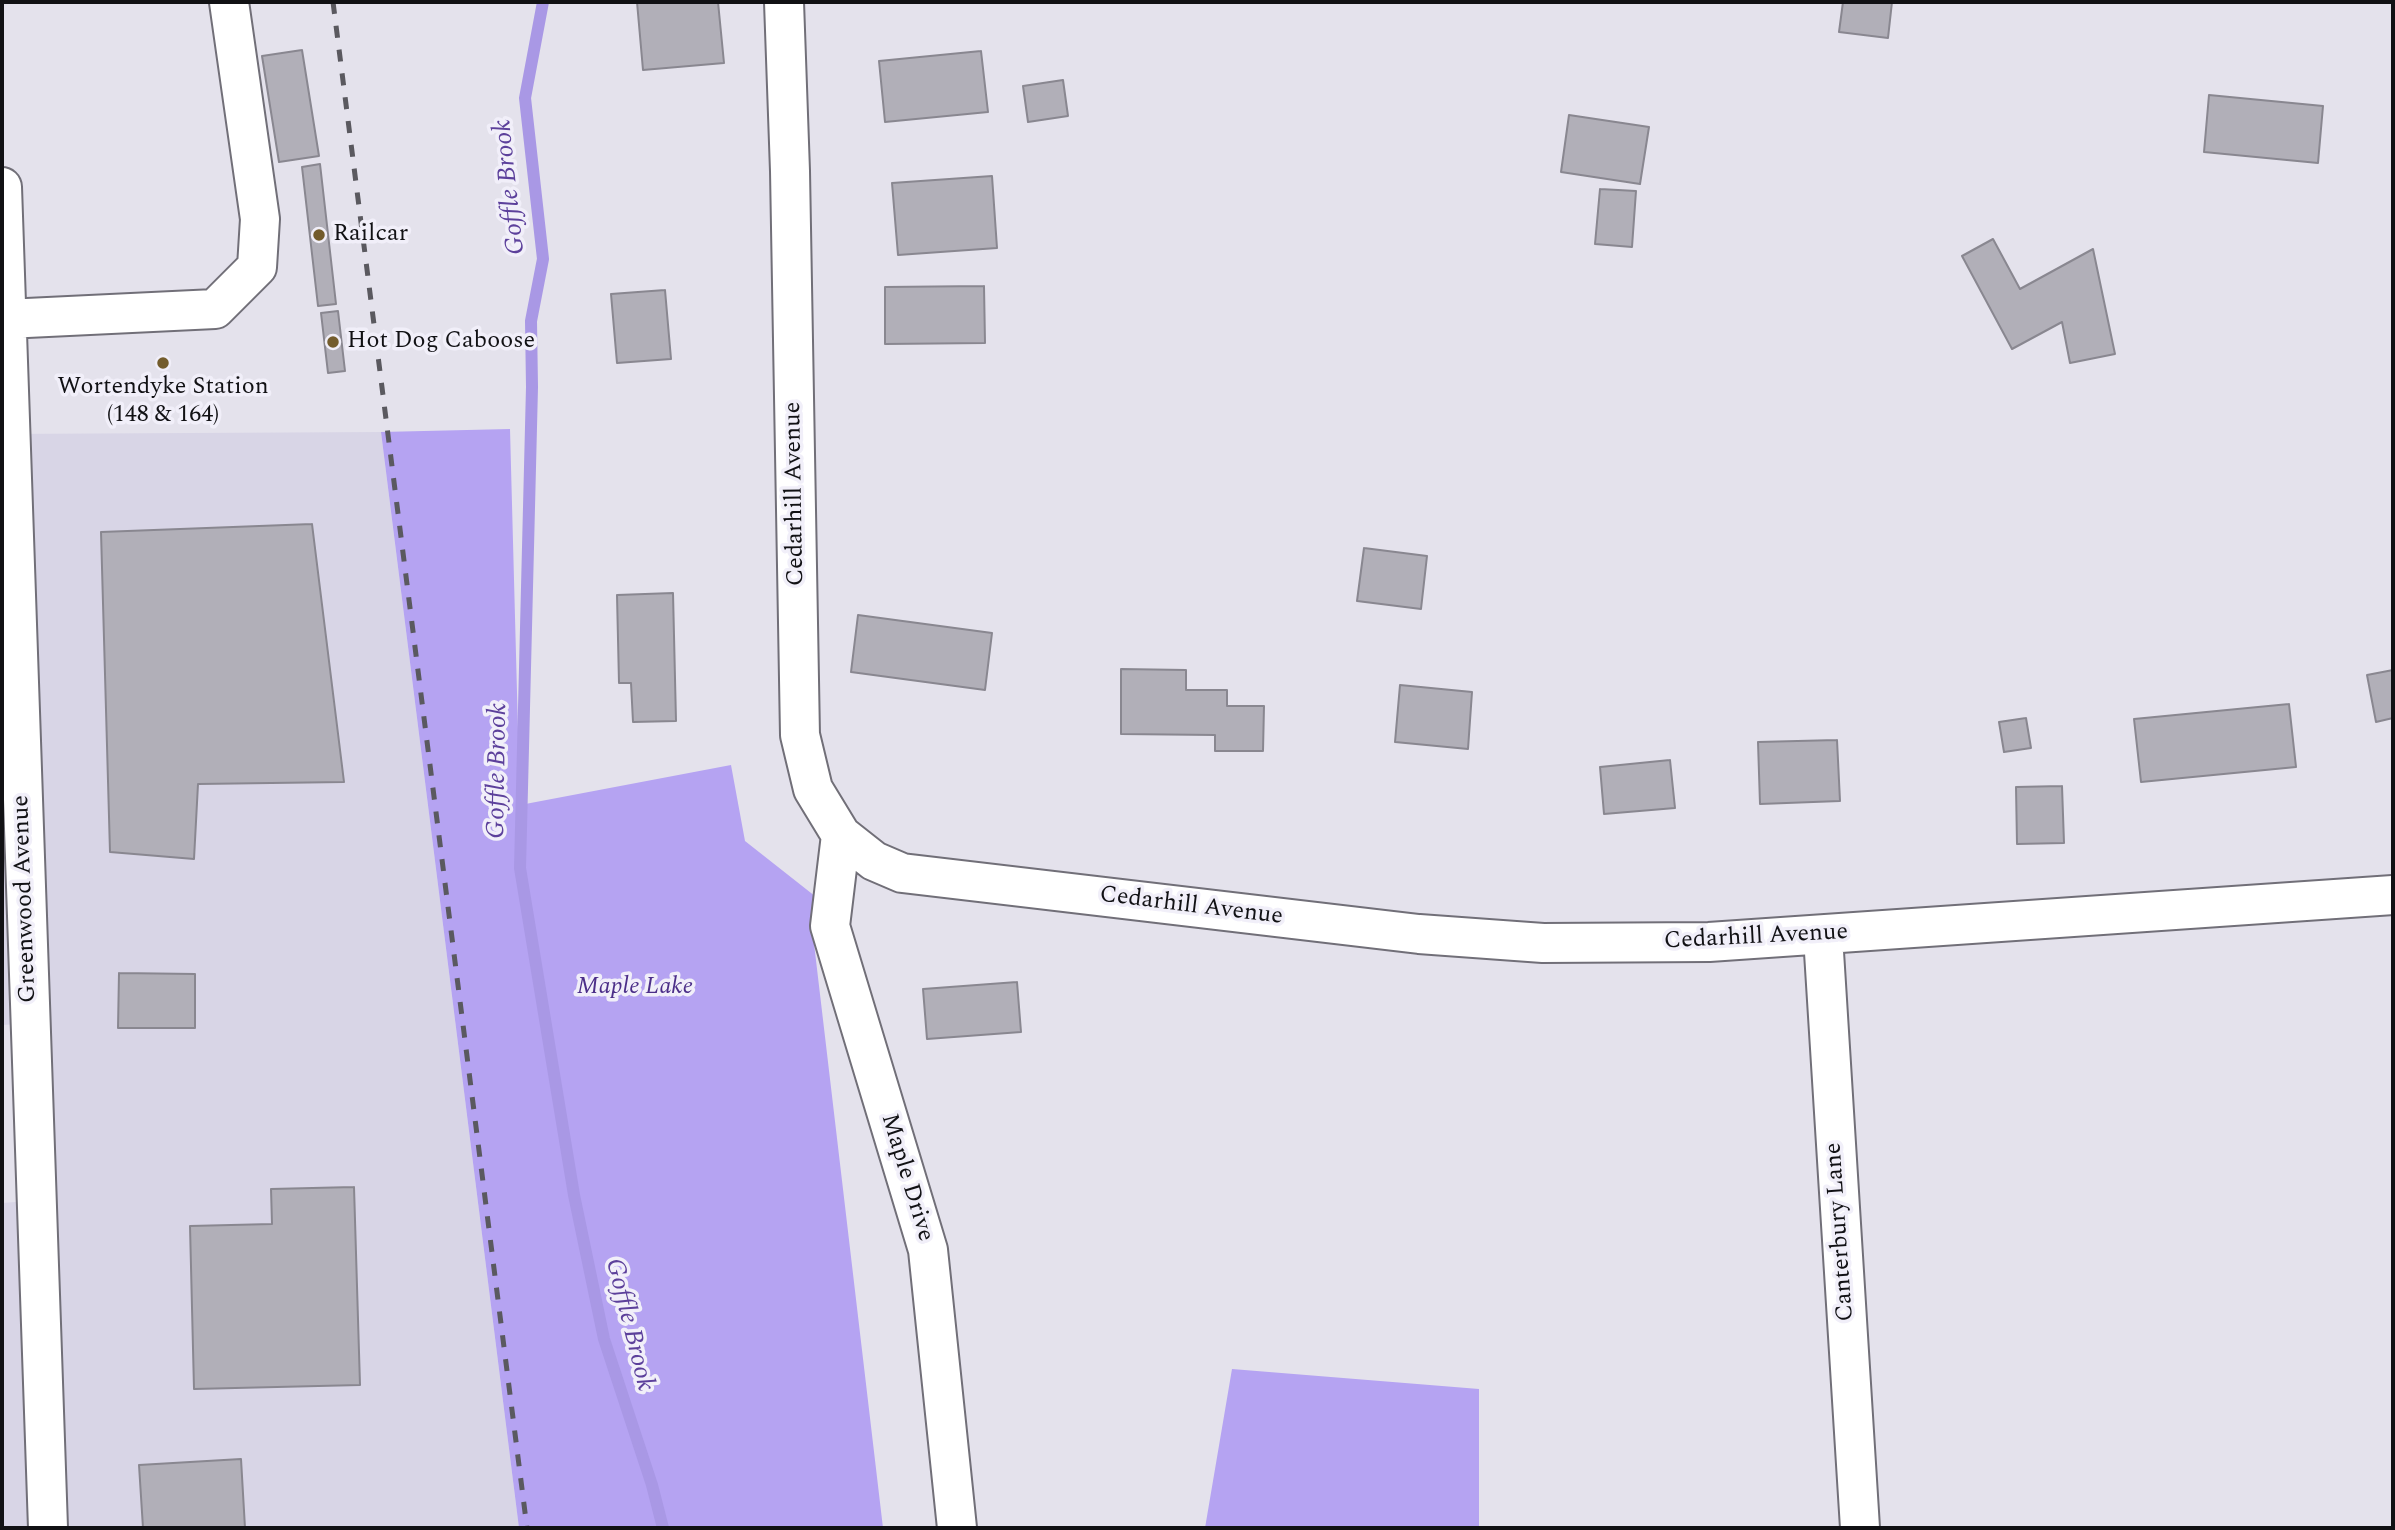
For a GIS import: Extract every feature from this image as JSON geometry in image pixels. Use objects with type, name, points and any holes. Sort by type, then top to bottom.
[{"type":"street","points":[[6,319],[215,309],[257,267],[260,219],[229,2]]},
{"type":"street","name":"Cedarhill Avenue","points":[[785,2],[800,735],[813,789],[841,835],[874,861],[902,873],[1419,934],[1543,943],[1709,942],[1823,936],[2393,895]]},
{"type":"street","name":"Greenwood Avenue","points":[[2,187],[16,1037],[48,1528]]},
{"type":"street","name":"Maple Drive","points":[[841,835],[830,926],[928,1250],[957,1528]]},
{"type":"street","name":"Canterbury Lane","points":[[1823,936],[1860,1528]]},
{"type":"shaded area","points":[[381,432],[519,1528],[2,1528],[2,1203],[29,1201],[21,1024],[2,1025],[2,434]]},
{"type":"green space","name":"Maple Lake","points":[[510,429],[520,805],[731,765],[745,841],[825,904],[813,935],[883,1528],[519,1528],[381,432]]},
{"type":"green space","points":[[1232,1369],[1479,1389],[1479,1528],[1205,1528]]},
{"type":"building","points":[[637,2],[718,2],[724,63],[643,70]]},
{"type":"building","points":[[1843,2],[1892,2],[1888,38],[1839,32]]},
{"type":"building","points":[[302,50],[319,156],[279,162],[262,56]]},
{"type":"building","points":[[981,51],[988,112],[885,122],[879,61]]},
{"type":"building","points":[[1063,80],[1068,116],[1028,122],[1023,86]]},
{"type":"building","points":[[2209,95],[2323,106],[2318,163],[2204,152]]},
{"type":"building","points":[[1569,115],[1649,127],[1640,184],[1561,172]]},
{"type":"building","name":"Railcar","points":[[320,164],[336,304],[318,306],[302,167]]},
{"type":"building","points":[[992,176],[997,248],[898,255],[892,183]]},
{"type":"building","points":[[1600,189],[1636,191],[1632,247],[1595,244]]},
{"type":"building","points":[[1993,239],[2020,289],[2093,249],[2115,354],[2070,363],[2062,322],[2012,349],[1962,256]]},
{"type":"building","points":[[984,286],[985,343],[885,344],[885,287]]},
{"type":"building","points":[[665,290],[671,359],[617,363],[611,294]]},
{"type":"building","name":"Hot Dog Caboose","points":[[338,311],[345,371],[328,373],[321,313]]},
{"type":"building","points":[[312,524],[344,782],[198,784],[194,859],[110,852],[101,532]]},
{"type":"building","points":[[1364,548],[1427,556],[1421,609],[1357,601]]},
{"type":"building","points":[[673,593],[676,721],[633,722],[631,683],[619,683],[617,595]]},
{"type":"building","points":[[858,615],[992,633],[985,690],[851,672]]},
{"type":"building","points":[[1121,669],[1186,670],[1186,690],[1227,690],[1227,706],[1264,706],[1263,751],[1215,751],[1215,735],[1121,734]]},
{"type":"building","points":[[2393,670],[2393,718],[2376,722],[2367,675]]},
{"type":"building","points":[[1400,685],[1472,692],[1468,749],[1395,742]]},
{"type":"building","points":[[2289,704],[2296,767],[2141,782],[2134,719]]},
{"type":"building","points":[[2026,718],[2031,748],[2004,752],[1999,722]]},
{"type":"building","points":[[1837,740],[1840,801],[1760,804],[1758,742]]},
{"type":"building","points":[[1670,760],[1675,808],[1604,814],[1600,767]]},
{"type":"building","points":[[2062,786],[2064,843],[2017,844],[2016,787]]},
{"type":"building","points":[[119,973],[195,974],[195,1028],[118,1028]]},
{"type":"building","points":[[1017,982],[1021,1032],[927,1039],[923,989]]},
{"type":"building","points":[[354,1187],[360,1385],[194,1389],[190,1226],[272,1224],[271,1189]]},
{"type":"building","points":[[241,1459],[245,1528],[143,1528],[139,1465]]},
{"type":"waterway","name":"Goffle Brook","points":[[543,2],[525,98],[543,259],[531,321],[532,387],[520,868],[574,1195],[604,1339],[652,1485],[663,1528]]},
{"type":"railway","points":[[333,2],[527,1528]]},
{"type":"place","name":"Railcar","points":[[319,235]]},
{"type":"place","name":"Hot Dog Caboose","points":[[333,342]]},
{"type":"place","name":"Wortendyke Station (148 & 164)","points":[[163,363]]}]
